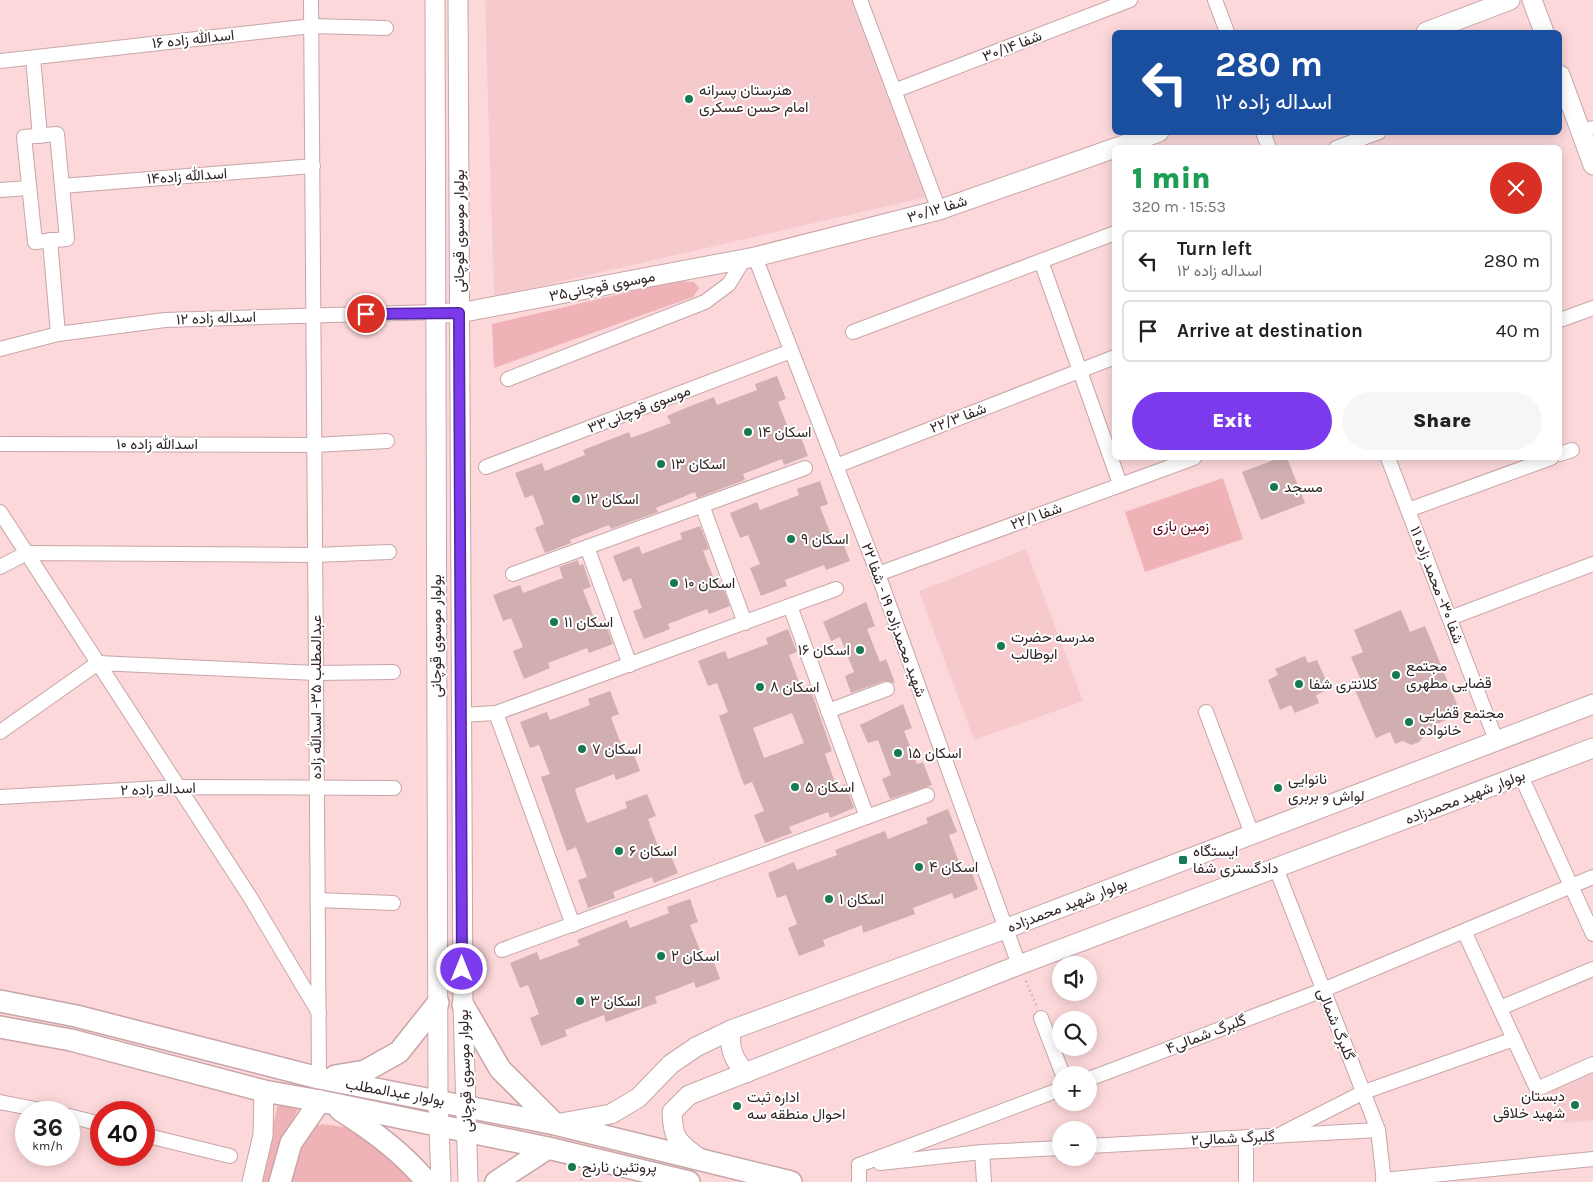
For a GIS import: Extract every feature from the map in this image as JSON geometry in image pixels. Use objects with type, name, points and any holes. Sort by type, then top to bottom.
[{"type":"main road","name":"بولوار عبدالمطلب","points":[[0,1001],[76,1016],[319,1078],[466,1105],[555,1124],[791,1182]]},
{"type":"main road","points":[[319,1078],[365,1071],[399,1052],[438,1003]]},
{"type":"main road","points":[[463,1005],[500,1069],[555,1124]]},
{"type":"main road","name":"بولوار عبدالمطلب","points":[[0,1027],[71,1040],[264,1091],[548,1148],[689,1182]]},
{"type":"main road","points":[[280,1182],[291,1143],[323,1102],[375,1132],[408,1160],[427,1182]]},
{"type":"main road","points":[[496,1182],[548,1148]]},
{"type":"street","name":"عبدالمطلب ۳۵- اسدالله زاده","points":[[311,0],[319,1078]]},
{"type":"street","name":"بولوار موسوی قوچانی","points":[[435,0],[438,1125],[442,1182]]},
{"type":"street","name":"بولوار موسوی قوچانی","points":[[458,0],[463,1005],[468,1182]]},
{"type":"street","points":[[860,0],[939,210]]},
{"type":"street","name":"شفا ۳۰/۱۴","points":[[894,91],[1130,0]]},
{"type":"street","points":[[1215,0],[1226,30]]},
{"type":"street","points":[[1431,30],[1510,0]]},
{"type":"street","points":[[1535,0],[1543,30]]},
{"type":"street","name":"اسدالله زاده ۱۶","points":[[0,61],[312,26],[386,28]]},
{"type":"street","points":[[33,58],[40,136]]},
{"type":"street","points":[[1562,79],[1587,130],[1593,165]]},
{"type":"street","points":[[57,134],[62,186],[68,239],[35,242],[24,137],[57,134]]},
{"type":"street","name":"شفا ۳۰/۱۲","points":[[1124,145],[1151,135]]},
{"type":"street","points":[[1344,145],[1371,135]]},
{"type":"street","name":"شفا ۳۰/۱۲","points":[[750,258],[939,210],[1112,149]]},
{"type":"street","name":"اسدالله زاده۱۴","points":[[62,186],[313,166]]},
{"type":"street","points":[[0,190],[29,188]]},
{"type":"street","points":[[853,332],[1112,234]]},
{"type":"street","points":[[50,240],[58,334]]},
{"type":"street","name":"موسوی قوچانی۳۵","points":[[435,312],[459,313],[750,258]]},
{"type":"street","points":[[508,379],[705,302],[728,284],[750,258]]},
{"type":"street","name":"شهید محمدزاده ۱۹ - شفا ۲۲","points":[[750,258],[791,351],[878,574],[1019,965]]},
{"type":"street","points":[[1042,261],[1120,484]]},
{"type":"street","points":[[1562,319],[1593,308]]},
{"type":"street","name":"اسداله زاده ۱۲","points":[[0,349],[58,334],[166,320],[435,312]]},
{"type":"street","name":"موسوی قوچانی۳۳","points":[[486,467],[791,351]]},
{"type":"street","name":"شفا ۲۲/۳","points":[[836,466],[1112,358]]},
{"type":"street","name":"اسدالله زاده ۱۰","points":[[0,444],[315,445],[387,441]]},
{"type":"street","name":"۲۲/۱ شفا","points":[[878,574],[1188,460]]},
{"type":"street","name":"شفا ۳۰- محمد زاده ۱۱","points":[[1389,460],[1496,740]]},
{"type":"street","points":[[1408,510],[1546,460]]},
{"type":"street","points":[[513,574],[805,468]]},
{"type":"street","points":[[702,505],[745,623]]},
{"type":"street","points":[[0,512],[250,897],[319,1014]]},
{"type":"street","points":[[587,547],[630,665]]},
{"type":"street","points":[[0,567],[27,554],[315,555],[389,552]]},
{"type":"street","points":[[1450,618],[1593,564]]},
{"type":"street","points":[[461,715],[496,713],[836,589]]},
{"type":"street","points":[[790,606],[867,817]]},
{"type":"street","points":[[0,732],[98,663],[316,673],[393,672]]},
{"type":"street","points":[[828,711],[887,690]]},
{"type":"street","name":"بولوار شهید محمدزاده","points":[[555,1124],[611,1114],[638,1098],[670,1064],[696,1047],[731,1030],[1005,929],[1593,704]]},
{"type":"street","points":[[1206,712],[1252,834]]},
{"type":"street","points":[[496,713],[573,924]]},
{"type":"street","name":"بولوار شهید محمدزاده","points":[[703,1161],[679,1143],[672,1132],[672,1112],[689,1095],[1019,965],[1593,748]]},
{"type":"street","points":[[1521,776],[1593,934]]},
{"type":"street","name":"اسداله زاده ۲","points":[[0,797],[178,787],[394,788]]},
{"type":"street","points":[[502,950],[927,795]]},
{"type":"street","name":"گلبرگ شمالی","points":[[1276,868],[1378,1130],[1383,1181]]},
{"type":"street","name":"گلبرگ شمالی۴","points":[[1097,1076],[1323,990],[1593,877]]},
{"type":"street","points":[[437,878],[462,880]]},
{"type":"street","points":[[318,900],[393,903]]},
{"type":"street","points":[[1464,931],[1537,1088],[1593,1064]]},
{"type":"street","points":[[1500,1008],[1593,969]]},
{"type":"street","points":[[1041,1018],[1060,1066]]},
{"type":"street","points":[[731,1030],[731,1049],[734,1058],[746,1073]]},
{"type":"street","points":[[1277,1136],[1364,1092],[1514,1039]]},
{"type":"street","points":[[252,1182],[263,1135],[264,1091]]},
{"type":"street","points":[[859,1166],[1052,1092]]},
{"type":"street","points":[[0,1102],[15,1105]]},
{"type":"street","name":"گلبرگ شمالی۲","points":[[1097,1146],[1378,1130]]},
{"type":"street","points":[[155,1138],[230,1156]]},
{"type":"street","points":[[1246,1138],[1246,1182]]},
{"type":"street","points":[[859,1166],[982,1152],[1052,1148]]},
{"type":"street","points":[[982,1152],[984,1182]]},
{"type":"street","points":[[1383,1181],[1593,1159]]},
{"type":"street","points":[[859,1166],[859,1182]]},
{"type":"path","points":[[1019,965],[1041,1018]]},
{"type":"shaded area","name":"هنرستان پسرانه امام حسن عسکری","points":[[485,0],[852,0],[927,197],[494,297]]},
{"type":"shaded area","name":"مدرسه حضرت ابوطالب","points":[[1026,549],[1083,701],[974,740],[919,591]]},
{"type":"shaded area","name":"دبستان شهید خلاقی","points":[[1593,1073],[1593,1120],[1564,1123],[1550,1091]]},
{"type":"green space","points":[[676,281],[694,282],[699,288],[693,297],[494,368],[492,324]]},
{"type":"green space","name":"زمین بازی","points":[[1223,478],[1243,539],[1145,572],[1125,512]]},
{"type":"green space","points":[[278,1104],[298,1109],[280,1146],[269,1182],[256,1182],[265,1160]]},
{"type":"green space","points":[[322,1124],[358,1129],[418,1182],[287,1182],[302,1140],[307,1133]]},
{"type":"building","points":[[777,376],[786,399],[778,402],[791,435],[799,432],[808,456],[784,465],[782,459],[743,474],[745,480],[697,498],[695,492],[656,508],[658,512],[611,529],[609,525],[570,540],[571,543],[545,553],[535,528],[544,524],[533,495],[525,498],[515,473],[542,463],[545,471],[585,455],[583,450],[629,432],[631,438],[671,423],[667,416],[714,397],[717,405],[757,390],[755,384]]},
{"type":"building","name":"مسجد","points":[[1274,460],[1288,460],[1305,503],[1261,520],[1242,472]]},
{"type":"building","name":"اسکان ۹","points":[[820,481],[828,504],[820,507],[833,540],[841,537],[850,561],[826,570],[824,565],[785,580],[787,586],[761,596],[750,568],[760,564],[748,535],[740,538],[730,513],[757,502],[760,510],[799,495],[797,489]]},
{"type":"building","name":"اسکان ۱۰","points":[[700,526],[709,549],[703,551],[716,584],[721,582],[730,606],[709,614],[707,609],[668,624],[670,629],[644,639],[633,611],[642,608],[631,578],[623,582],[613,556],[639,546],[642,554],[682,539],[680,533]]},
{"type":"building","name":"اسکان ۱۱","points":[[578,560],[579,565],[583,564],[591,587],[583,590],[596,623],[604,620],[613,644],[589,653],[587,648],[548,663],[550,668],[524,679],[513,651],[523,647],[511,618],[503,621],[493,595],[520,585],[523,593],[563,578],[559,567]]},
{"type":"building","name":"اسکان ۱۶","points":[[866,602],[875,626],[867,629],[880,662],[886,659],[895,683],[884,681],[851,693],[845,676],[854,672],[840,637],[831,641],[823,622]]},
{"type":"building","name":"مجتمع قضایی مطهری","points":[[1401,610],[1410,632],[1425,626],[1461,714],[1434,725],[1436,730],[1424,736],[1419,742],[1411,745],[1403,741],[1395,744],[1390,732],[1376,738],[1355,690],[1364,687],[1351,657],[1363,652],[1354,630]]},
{"type":"building","points":[[788,629],[797,652],[789,655],[801,688],[809,685],[832,751],[825,754],[837,788],[845,784],[854,808],[830,818],[828,812],[789,827],[792,833],[765,843],[754,815],[764,811],[752,782],[744,785],[719,716],[728,712],[717,683],[708,686],[698,661],[725,651],[728,659],[768,644],[766,638]],"holes":[[[792,713],[804,743],[764,758],[753,728]]]},
{"type":"building","name":"کلانتری شفا","points":[[1305,656],[1308,663],[1317,660],[1330,689],[1316,695],[1319,703],[1295,713],[1291,705],[1280,710],[1268,680],[1278,675],[1275,669]]},
{"type":"building","points":[[610,691],[619,714],[611,717],[623,750],[631,747],[640,771],[616,780],[614,774],[575,789],[587,823],[627,808],[625,802],[647,794],[656,816],[648,819],[660,852],[668,849],[678,873],[654,883],[652,877],[613,892],[615,898],[588,908],[578,880],[587,877],[576,847],[567,851],[541,777],[550,774],[539,745],[530,748],[520,722],[547,712],[550,720],[590,705],[588,699]]},
{"type":"building","name":"اسکان ۱۵","points":[[903,704],[912,728],[904,731],[917,764],[923,762],[932,785],[890,799],[882,779],[891,775],[878,740],[868,743],[860,725]]},
{"type":"building","points":[[948,809],[957,832],[949,835],[961,868],[969,865],[978,889],[954,899],[952,893],[913,908],[915,914],[863,933],[862,925],[823,940],[825,946],[799,956],[788,928],[797,924],[786,895],[777,898],[768,873],[794,862],[797,870],[837,855],[835,850],[885,831],[888,839],[928,823],[926,818]]},
{"type":"building","points":[[690,899],[698,922],[690,925],[703,958],[711,954],[720,979],[696,988],[694,982],[655,997],[657,1003],[606,1022],[604,1015],[565,1030],[567,1036],[541,1046],[530,1018],[539,1014],[528,985],[520,988],[510,963],[537,952],[540,960],[580,945],[577,940],[627,920],[630,928],[669,913],[667,907]]},
{"type":"place","name":"هنرستان پسرانه امام حسن عسکری","points":[[689,99]]},
{"type":"place","name":"اسکان ۱۴","points":[[748,432]]},
{"type":"place","name":"اسکان ۱۳","points":[[661,464]]},
{"type":"place","name":"مسجد","points":[[1274,487]]},
{"type":"place","name":"اسکان ۱۲","points":[[576,499]]},
{"type":"place","name":"اسکان ۹","points":[[791,539]]},
{"type":"place","name":"اسکان ۱۰","points":[[674,583]]},
{"type":"place","name":"اسکان ۱۱","points":[[554,622]]},
{"type":"place","name":"مدرسه حضرت ابوطالب","points":[[1001,646]]},
{"type":"place","name":"اسکان ۱۶","points":[[860,650]]},
{"type":"place","name":"مجتمع قضایی مطهری","points":[[1396,675]]},
{"type":"place","name":"کلانتری شفا","points":[[1299,684]]},
{"type":"place","name":"اسکان ۸","points":[[760,687]]},
{"type":"place","name":"مجتمع قضایی خانواده","points":[[1409,722]]},
{"type":"place","name":"اسکان ۷","points":[[582,749]]},
{"type":"place","name":"اسکان ۱۵","points":[[898,753]]},
{"type":"place","name":"اسکان ۵","points":[[795,787]]},
{"type":"place","name":"نانوایی لواش و بربری","points":[[1278,788]]},
{"type":"place","name":"اسکان ۶","points":[[619,851]]},
{"type":"place","name":"ایستگاه دادگستری شفا","points":[[1183,860]]},
{"type":"place","name":"اسکان ۴","points":[[919,867]]},
{"type":"place","name":"اسکان ۱","points":[[829,899]]},
{"type":"place","name":"اسکان ۲","points":[[661,956]]},
{"type":"place","name":"اسکان ۳","points":[[580,1001]]},
{"type":"place","name":"دبستان شهید خلاقی","points":[[1575,1105]]},
{"type":"place","name":"اداره ثبت احوال منطقه سه","points":[[737,1106]]},
{"type":"place","name":"پروتئین نارنج","points":[[572,1167]]},
{"type":"route","points":[[366,314],[459,313],[462,969]]}]
